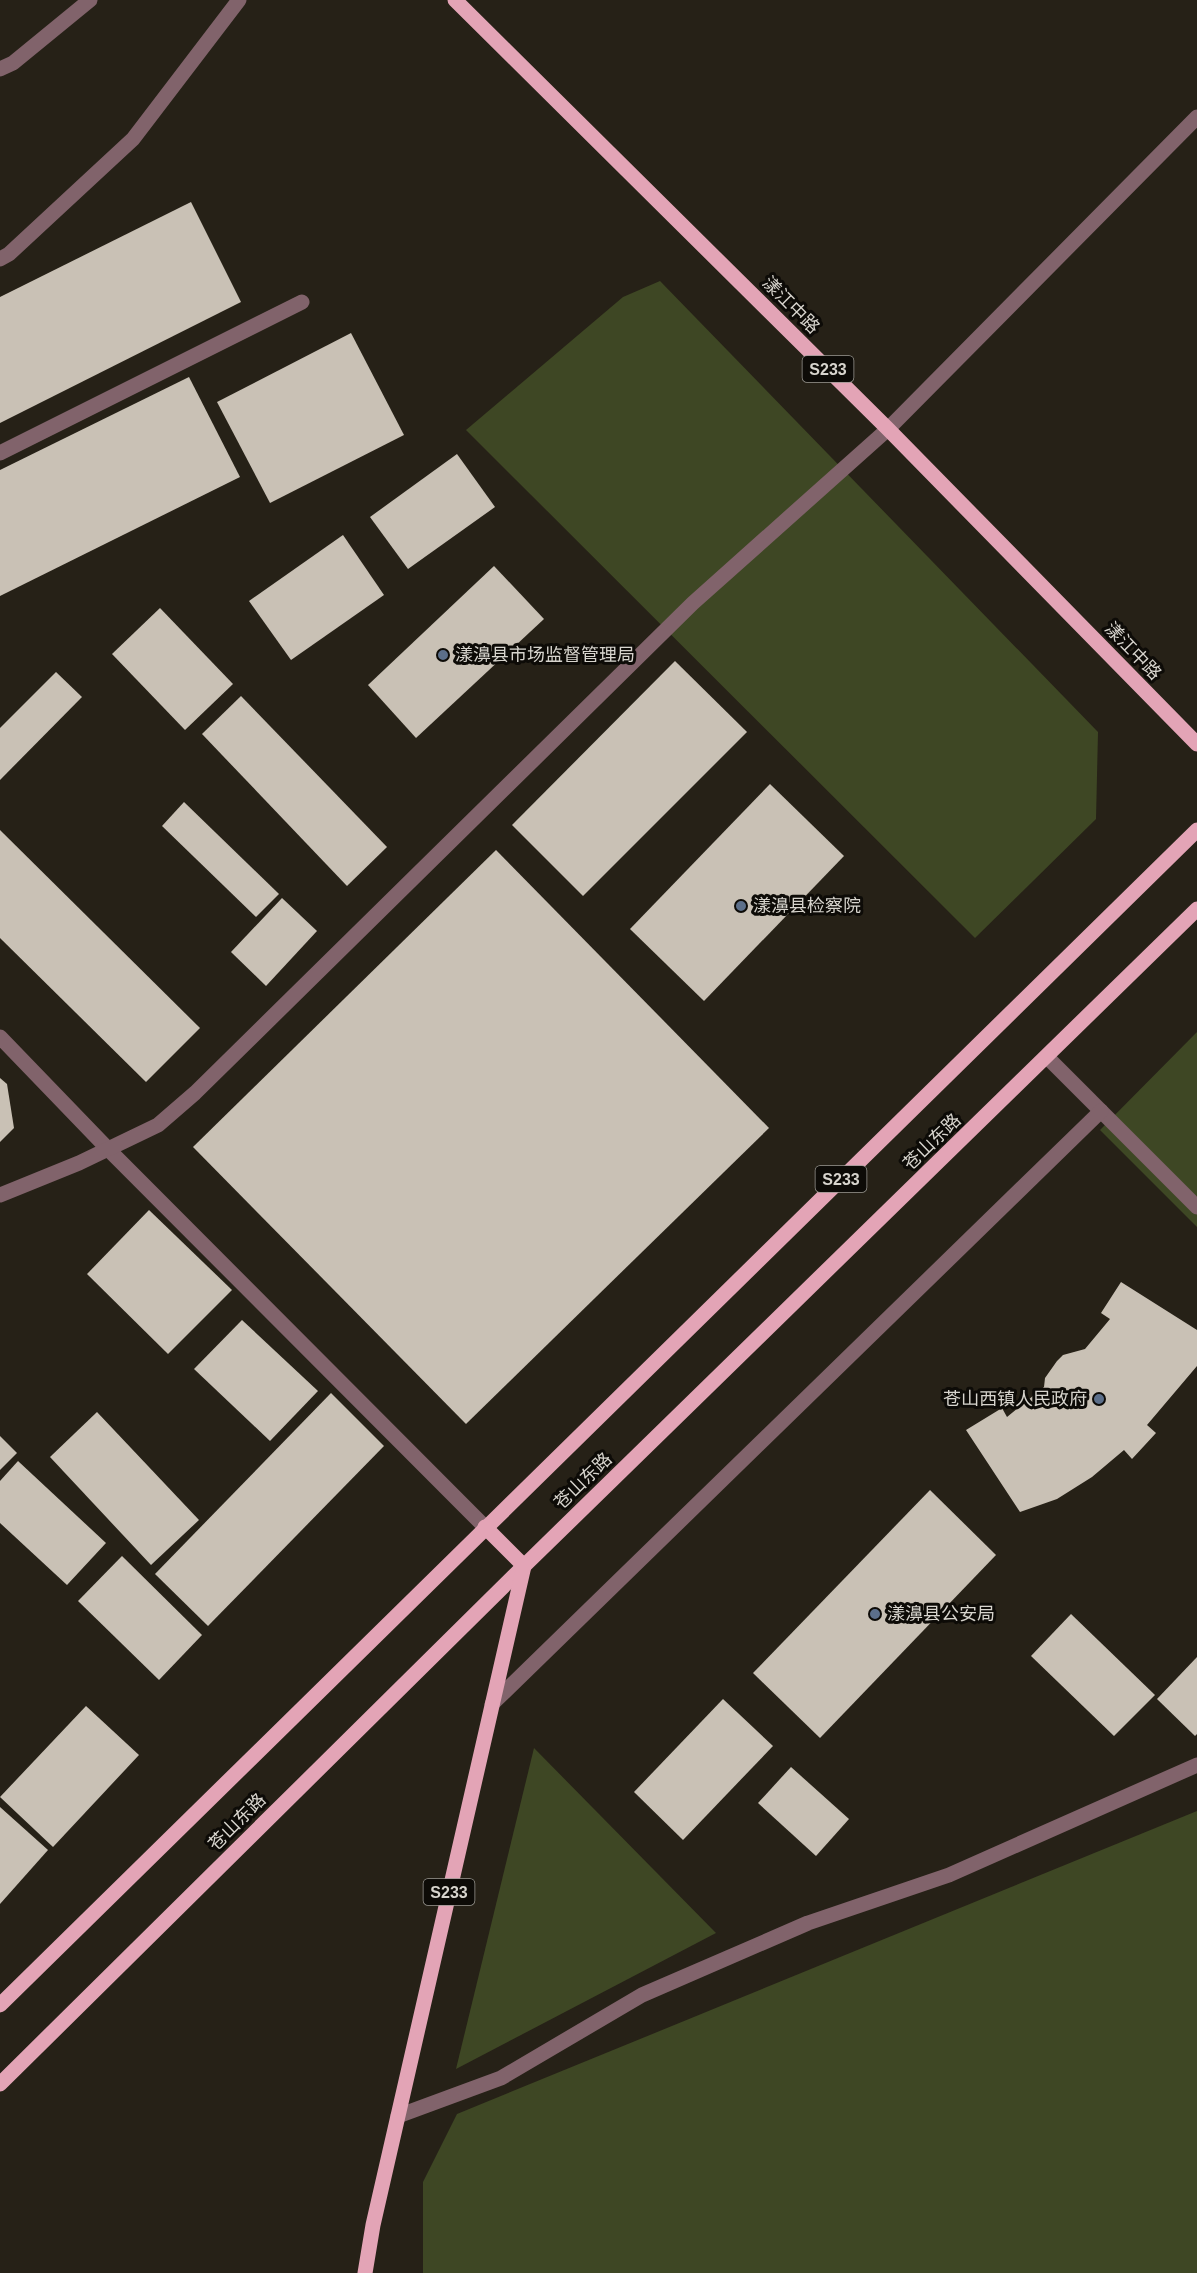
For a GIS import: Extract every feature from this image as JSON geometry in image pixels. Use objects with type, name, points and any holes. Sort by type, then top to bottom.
[{"type":"main road","name":"漾江中路","points":[[455,0],[888,429],[1197,744]]},
{"type":"main road","name":"苍山东路","points":[[0,2005],[1197,830]]},
{"type":"main road","name":"苍山东路","points":[[0,2084],[524,1566],[1197,909]]},
{"type":"main road","points":[[486,1527],[524,1566]]},
{"type":"main road","name":"S233","points":[[365,2273],[373,2224],[524,1566]]},
{"type":"street","points":[[0,69],[13,63],[90,0]]},
{"type":"street","points":[[0,259],[9,254],[133,138],[239,0]]},
{"type":"street","points":[[0,1195],[109,1150],[158,1125],[195,1093],[693,603],[888,429],[1197,117]]},
{"type":"street","points":[[0,453],[302,302]]},
{"type":"street","points":[[0,1037],[109,1150],[486,1527]]},
{"type":"street","points":[[1047,1057],[1197,1207]]},
{"type":"street","points":[[492,1704],[1101,1111]]},
{"type":"street","points":[[398,2116],[501,2078],[642,1995],[808,1923],[950,1875],[1197,1765]]},
{"type":"green space","points":[[660,281],[1098,732],[1096,819],[975,938],[466,430],[623,297]]},
{"type":"green space","points":[[1197,1032],[1197,1227],[1100,1130]]},
{"type":"green space","points":[[534,1748],[716,1933],[456,2069]]},
{"type":"green space","points":[[1197,1811],[1197,2273],[423,2273],[423,2182],[457,2114]]},
{"type":"building","points":[[191,202],[241,302],[0,423],[0,297]]},
{"type":"building","points":[[351,333],[404,435],[270,503],[217,402]]},
{"type":"building","points":[[189,377],[240,477],[0,596],[0,470]]},
{"type":"building","points":[[457,454],[495,507],[408,569],[370,517]]},
{"type":"building","points":[[343,535],[384,595],[291,660],[249,601]]},
{"type":"building","points":[[494,566],[544,619],[416,738],[368,685]]},
{"type":"building","points":[[160,608],[233,684],[185,730],[112,654]]},
{"type":"building","points":[[675,661],[747,732],[583,896],[512,825]]},
{"type":"building","points":[[56,672],[82,697],[0,780],[0,728]]},
{"type":"building","points":[[241,696],[387,847],[347,886],[202,734]]},
{"type":"building","points":[[770,784],[844,856],[704,1001],[630,929]]},
{"type":"building","points":[[184,802],[279,894],[256,917],[162,826]]},
{"type":"building","points":[[0,830],[200,1028],[146,1082],[0,938]]},
{"type":"building","points":[[496,850],[769,1128],[466,1424],[193,1147]]},
{"type":"building","points":[[282,898],[317,931],[266,986],[231,952]]},
{"type":"building","points":[[0,1078],[7,1084],[14,1128],[0,1142]]},
{"type":"building","points":[[149,1210],[232,1290],[168,1354],[87,1274]]},
{"type":"building","name":"苍山西镇人民政府","points":[[1121,1282],[1197,1330],[1197,1366],[1147,1425],[1156,1433],[1132,1459],[1124,1450],[1092,1477],[1057,1499],[1020,1512],[966,1430],[1002,1408],[1007,1417],[1044,1387],[1045,1378],[1063,1355],[1085,1349],[1110,1319],[1101,1313]]},
{"type":"building","points":[[242,1320],[318,1391],[270,1441],[194,1369]]},
{"type":"building","points":[[331,1393],[384,1446],[208,1626],[155,1574]]},
{"type":"building","points":[[97,1412],[199,1520],[151,1565],[50,1457]]},
{"type":"building","points":[[0,1436],[17,1453],[0,1470]]},
{"type":"building","points":[[18,1461],[106,1543],[67,1585],[0,1523],[0,1481]]},
{"type":"building","name":"漾濞县公安局","points":[[930,1490],[996,1555],[820,1738],[753,1673]]},
{"type":"building","points":[[122,1556],[202,1635],[159,1680],[78,1601]]},
{"type":"building","points":[[1071,1614],[1155,1695],[1114,1736],[1031,1656]]},
{"type":"building","points":[[1197,1657],[1197,1734],[1195,1736],[1157,1699]]},
{"type":"building","points":[[723,1699],[773,1746],[683,1840],[634,1792]]},
{"type":"building","points":[[86,1706],[139,1755],[53,1847],[0,1797]]},
{"type":"building","points":[[791,1767],[849,1819],[816,1856],[758,1803]]},
{"type":"building","points":[[0,1807],[48,1850],[0,1904]]},
{"type":"place","name":"漾濞县市场监督管理局","points":[[443,655]]},
{"type":"place","name":"漾濞县检察院","points":[[741,906]]},
{"type":"place","name":"苍山西镇人民政府","points":[[1099,1399]]},
{"type":"place","name":"漾濞县公安局","points":[[875,1614]]}]
